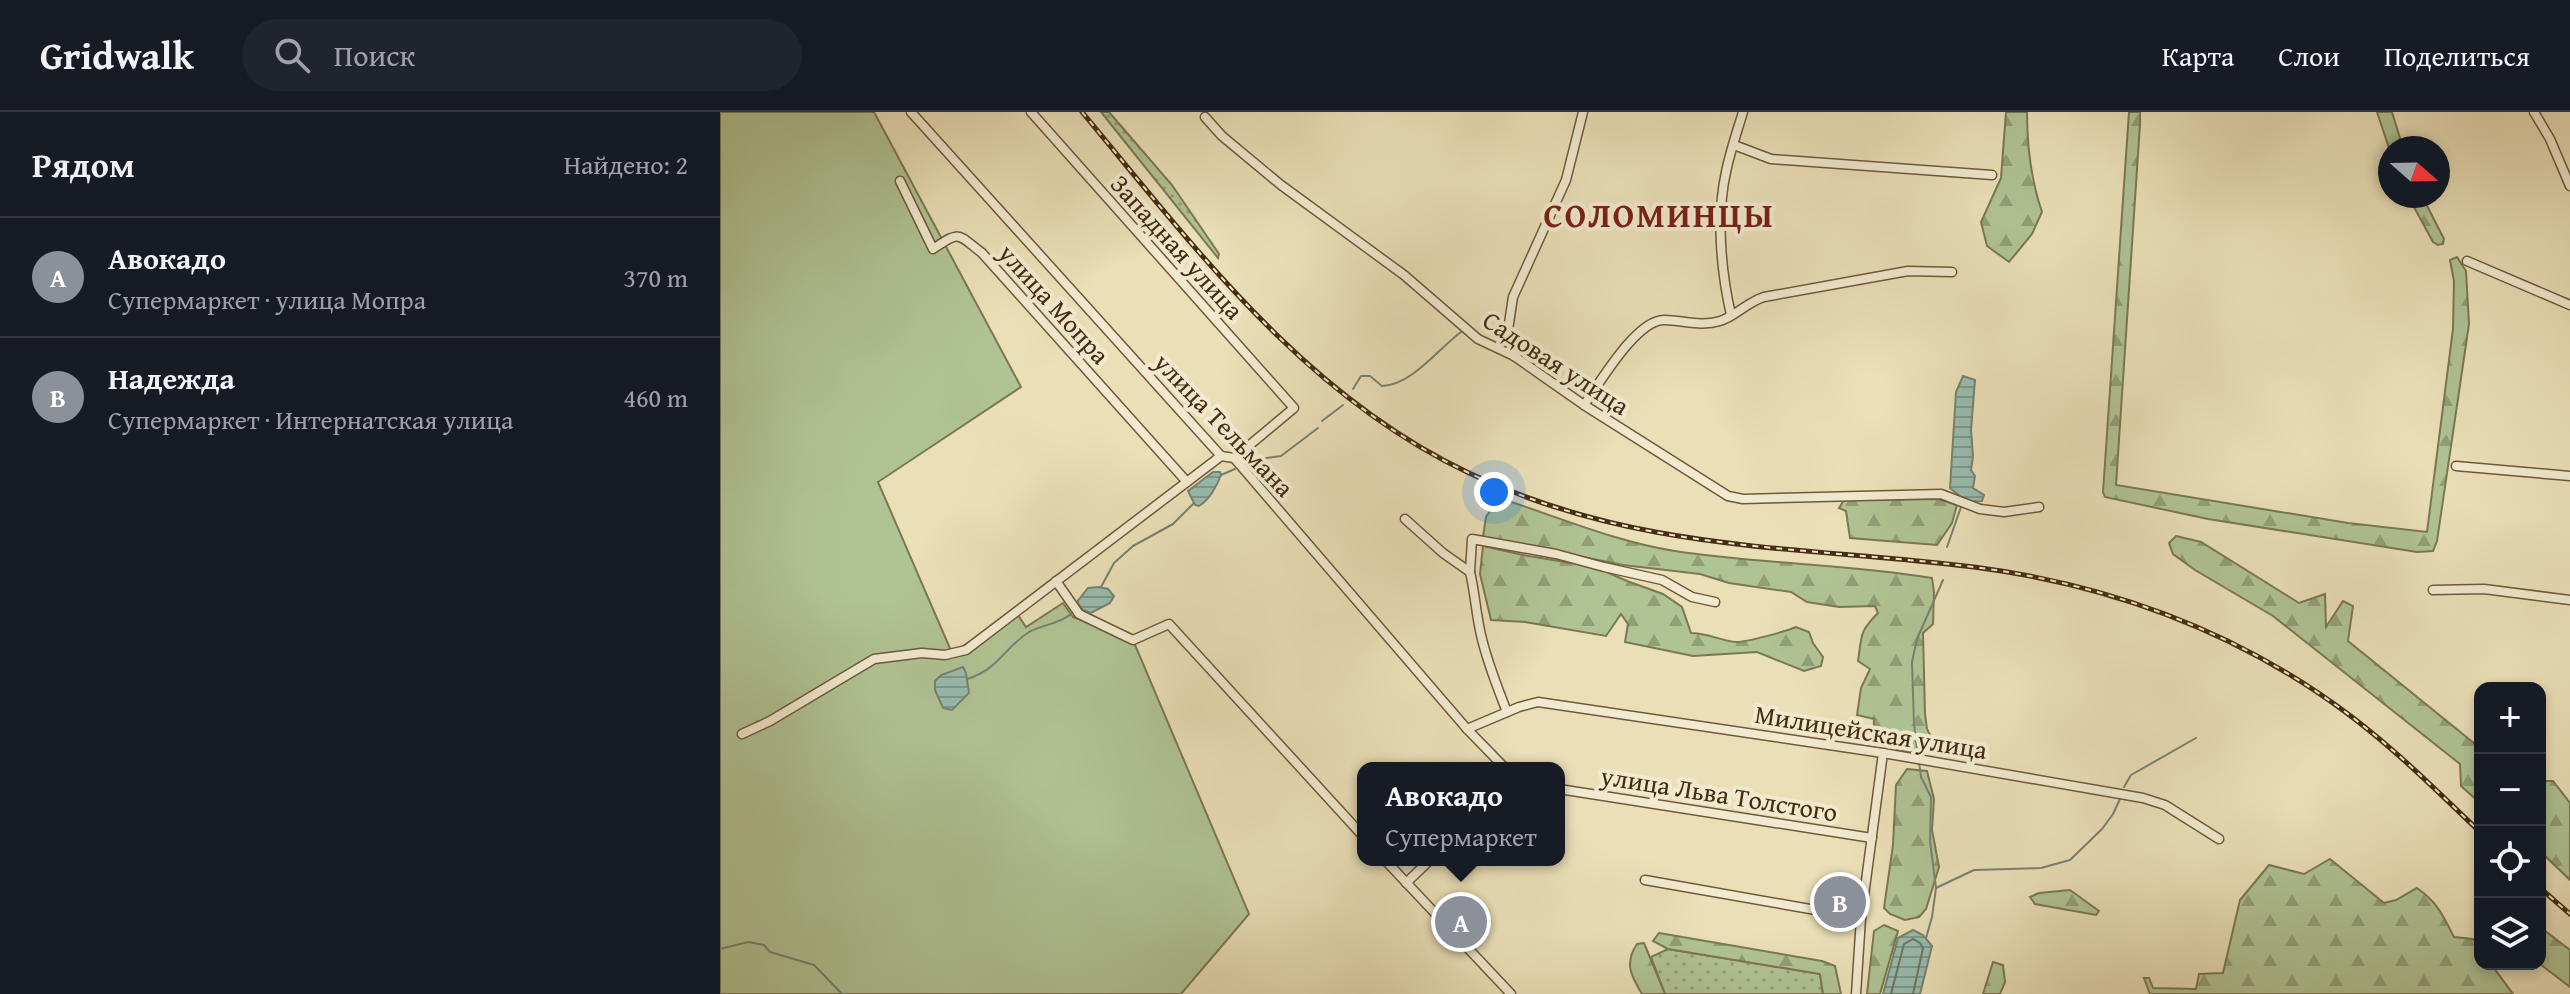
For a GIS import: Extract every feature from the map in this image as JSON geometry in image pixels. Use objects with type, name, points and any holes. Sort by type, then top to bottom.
[{"type":"street","name":"улица Тельмана","points":[[911,112],[1221,456],[1234,458],[1467,729],[1499,762]]},
{"type":"street","name":"Западная улица","points":[[1031,112],[1294,408],[1234,458]]},
{"type":"street","points":[[1514,356],[1508,330],[1513,297],[1566,180],[1583,112]]},
{"type":"street","points":[[1731,315],[1721,228],[1725,175],[1743,112]]},
{"type":"street","points":[[2534,112],[2550,139],[2570,186]]},
{"type":"street","name":"Садовая улица","points":[[1205,117],[1222,136],[1281,185],[1404,275],[1478,339],[1514,356],[1584,405],[1728,496],[1743,499],[1941,494],[1980,509],[2004,512],[2039,507]]},
{"type":"street","points":[[1734,145],[1771,159],[1992,175]]},
{"type":"street","name":"улица Мопра","points":[[900,181],[933,249],[953,236],[959,236],[982,253],[1187,482]]},
{"type":"street","points":[[2467,261],[2570,305]]},
{"type":"street","points":[[1584,405],[1636,335],[1650,322],[1662,320],[1694,325],[1722,321],[1750,302],[1764,297],[1908,271],[1952,272]]},
{"type":"street","points":[[742,734],[770,721],[874,659],[922,653],[945,655],[966,650],[1221,456]]},
{"type":"street","points":[[2456,466],[2570,476]]},
{"type":"street","points":[[1405,519],[1470,572]]},
{"type":"street","points":[[1507,712],[1491,674],[1483,644],[1470,572],[1472,539],[1556,554],[1662,580],[1692,597],[1715,602]]},
{"type":"street","points":[[1056,581],[1079,614],[1133,640],[1169,624],[1357,829]]},
{"type":"street","points":[[2433,590],[2484,589],[2570,600]]},
{"type":"street","name":"Милицейская улица","points":[[1467,729],[1538,702],[1883,753],[2147,799],[2165,805],[2219,839]]},
{"type":"street","points":[[1856,994],[1861,918],[1883,753]]},
{"type":"street","name":"улица Льва Толстого","points":[[1565,790],[1872,838]]},
{"type":"street","points":[[1390,866],[1511,994]]},
{"type":"street","points":[[1406,883],[1424,866]]},
{"type":"street","points":[[1645,880],[1861,918]]},
{"type":"green space","points":[[720,112],[874,112],[1021,387],[878,482],[952,653],[1016,612],[1026,627],[1063,603],[1073,617],[1133,640],[1249,914],[1181,994],[720,994]]},
{"type":"green space","points":[[1101,112],[1109,112],[1172,185],[1219,254],[1218,258]]},
{"type":"green space","points":[[2006,112],[2027,112],[2030,163],[2042,212],[2032,234],[2009,262],[1987,246],[1981,222],[2001,178]]},
{"type":"green space","points":[[2129,112],[2140,112],[2140,124],[2116,485],[2348,523],[2427,532],[2453,329],[2454,281],[2450,260],[2457,257],[2466,271],[2469,324],[2433,551],[2417,552],[2208,519],[2105,497]]},
{"type":"green space","points":[[2377,112],[2392,112],[2399,136],[2385,136]]},
{"type":"green space","points":[[2415,208],[2428,208],[2444,239],[2443,244],[2433,242]]},
{"type":"green space","points":[[1499,498],[1653,547],[1739,559],[1932,578],[1933,624],[1923,633],[1925,714],[1927,729],[1938,750],[1909,752],[1873,742],[1874,719],[1857,715],[1861,688],[1870,669],[1858,661],[1861,639],[1867,625],[1878,613],[1875,606],[1839,607],[1807,602],[1791,592],[1729,583],[1700,574],[1623,565],[1483,537],[1486,517]]},
{"type":"green space","points":[[1938,499],[1957,505],[1952,523],[1937,545],[1850,538],[1846,511],[1839,508],[1844,500]]},
{"type":"green space","points":[[2176,536],[2201,542],[2299,603],[2325,594],[2326,627],[2343,601],[2353,606],[2348,641],[2474,743],[2474,798],[2461,786],[2460,764],[2273,616],[2173,554],[2169,543]]},
{"type":"green space","points":[[1483,546],[1595,567],[1663,594],[1682,607],[1691,633],[1740,642],[1796,627],[1809,632],[1823,657],[1821,666],[1804,671],[1757,652],[1693,656],[1625,642],[1628,624],[1621,614],[1606,636],[1525,622],[1491,620],[1480,574]]},
{"type":"green space","points":[[1907,769],[1927,771],[1934,799],[1932,830],[1939,867],[1926,909],[1919,917],[1905,920],[1884,908],[1893,845],[1896,785]]},
{"type":"green space","points":[[2546,781],[2553,781],[2570,803],[2570,880],[2546,857]]},
{"type":"green space","points":[[2330,859],[2384,903],[2417,888],[2435,904],[2454,937],[2474,940],[2474,970],[2495,970],[2513,994],[2150,994],[2144,978],[2149,978],[2153,988],[2196,989],[2199,974],[2223,973],[2240,900],[2269,865],[2304,874]]},
{"type":"green space","points":[[2070,890],[2099,911],[2096,915],[2035,904],[2030,897],[2039,893]]},
{"type":"green space","points":[[1884,925],[1898,931],[1880,994],[1867,994],[1874,931]]},
{"type":"green space","points":[[2546,932],[2570,950],[2570,987],[2546,969]]},
{"type":"green space","points":[[1659,933],[1822,961],[1835,966],[1841,994],[1823,994],[1820,974],[1668,949],[1653,941]]},
{"type":"green space","points":[[1644,943],[1665,994],[1642,994],[1632,975],[1630,963],[1633,951],[1637,944]]},
{"type":"green space","points":[[1668,949],[1820,974],[1823,994],[1665,994],[1651,957]]},
{"type":"green space","points":[[1993,962],[2003,965],[2005,982],[2000,994],[1983,994]]},
{"type":"water","points":[[1963,376],[1975,380],[1971,470],[1975,476],[1973,488],[1984,495],[1982,501],[1967,502],[1950,488],[1956,392]]},
{"type":"water","points":[[1213,472],[1220,472],[1221,475],[1215,488],[1203,503],[1195,505],[1188,491]]},
{"type":"water","points":[[1088,588],[1108,589],[1114,596],[1110,603],[1091,613],[1083,610],[1077,602]]},
{"type":"water","points":[[963,667],[969,693],[952,710],[943,708],[935,690],[935,681],[941,675]]},
{"type":"water","points":[[1913,930],[1923,935],[1932,946],[1920,994],[1883,994],[1898,938]]},
{"type":"waterway","points":[[1353,389],[1361,376],[1370,376],[1382,386],[1404,380],[1461,332]]},
{"type":"waterway","points":[[1322,421],[1343,405]]},
{"type":"waterway","points":[[1247,464],[1281,456],[1318,428]]},
{"type":"waterway","points":[[1221,475],[1235,469]]},
{"type":"waterway","points":[[1101,587],[1114,563],[1133,546],[1173,524],[1194,503]]},
{"type":"waterway","points":[[1947,547],[1961,507]]},
{"type":"waterway","points":[[1918,756],[1912,662],[1917,639],[1943,580]]},
{"type":"waterway","points":[[967,679],[994,664],[1029,632],[1071,614]]},
{"type":"waterway","points":[[2124,787],[2131,775],[2196,738]]},
{"type":"waterway","points":[[1919,762],[1921,777],[1931,797],[1930,841],[1936,888],[1926,938]]},
{"type":"waterway","points":[[1936,888],[1974,870],[2041,868],[2070,860],[2102,829],[2120,799]]},
{"type":"waterway","points":[[720,949],[748,942],[764,945],[770,952],[814,965],[842,994]]},
{"type":"railway","points":[[1082,112],[1211,266],[1304,361],[1355,403],[1410,441],[1469,473],[1532,499],[1594,518],[1656,532],[1780,549],[1974,567],[2076,586],[2125,600],[2220,637],[2310,687],[2386,744],[2474,826]]},
{"type":"railway","points":[[2546,893],[2570,914]]},
{"type":"place","name":"Надежда","points":[[1840,902]]},
{"type":"place","name":"Авокадо","points":[[1461,922]]},
{"type":"district","name":"СОЛОМИНЦЫ","points":[[1659,215]]}]
